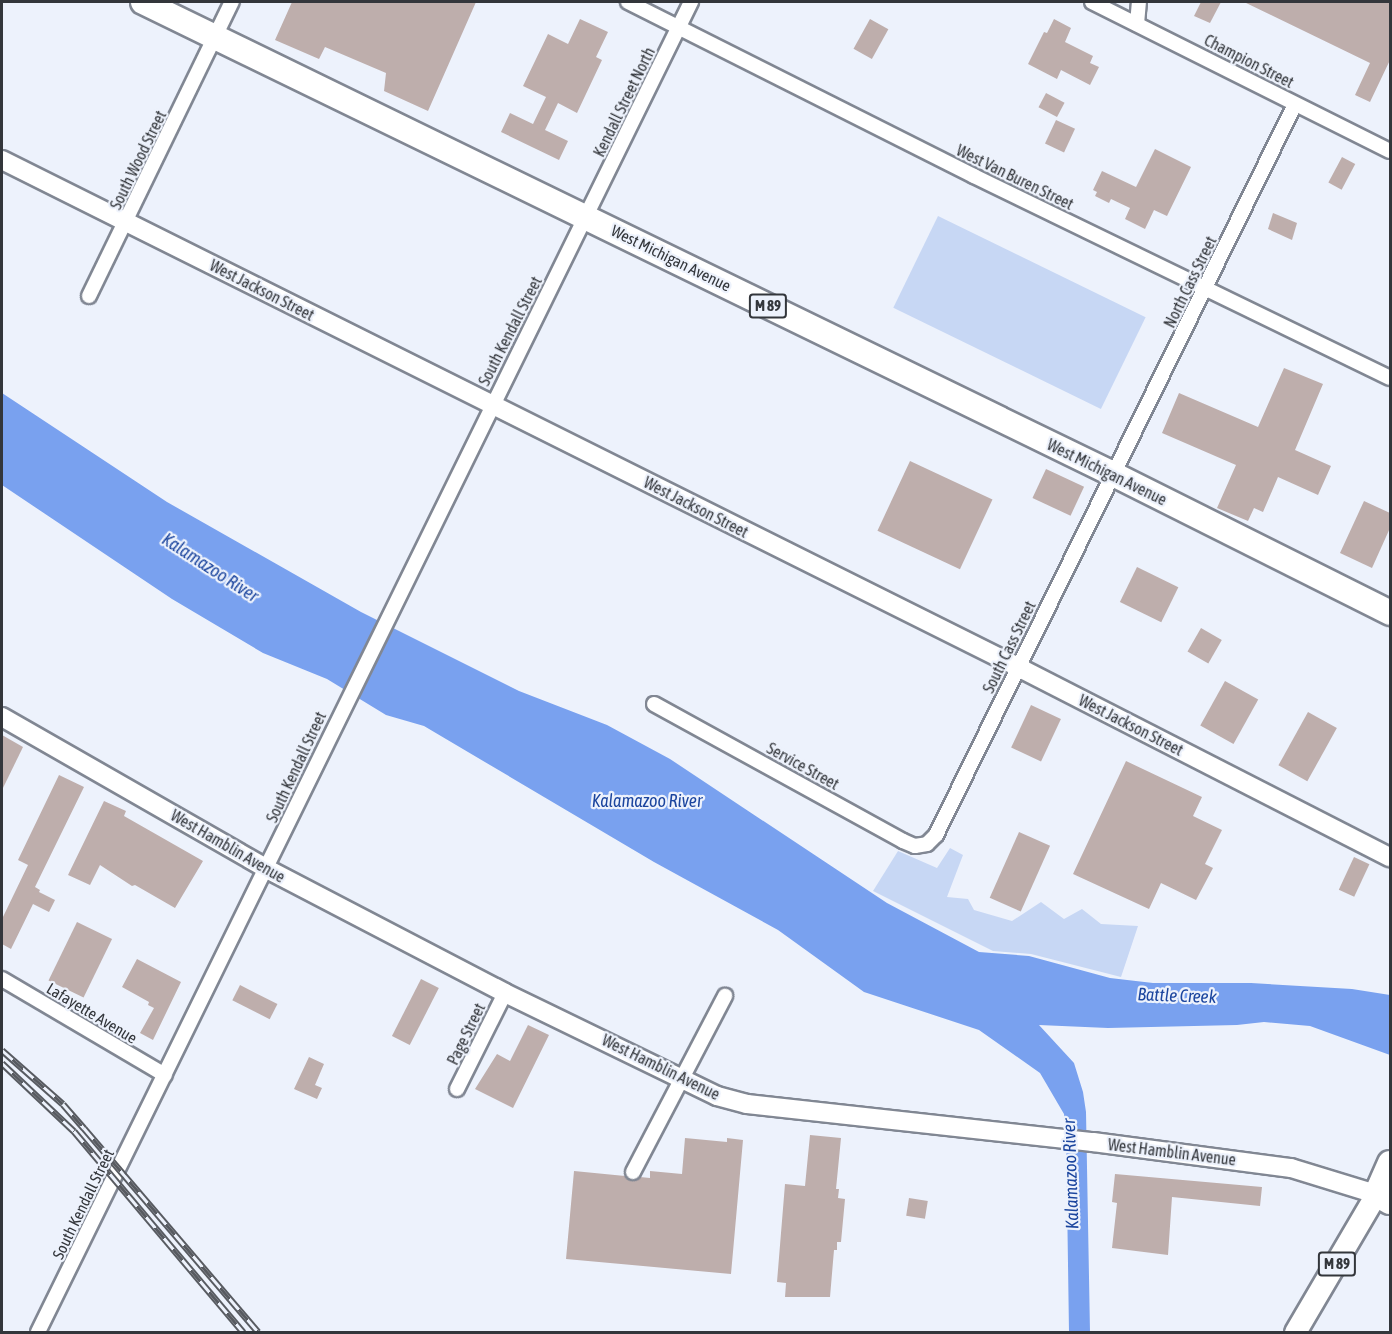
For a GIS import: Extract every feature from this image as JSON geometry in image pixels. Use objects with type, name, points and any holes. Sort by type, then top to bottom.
[{"type":"highway","name":"West Michigan Avenue","points":[[143,2],[1113,474],[1390,613]]},
{"type":"highway","name":"M 89","points":[[1383,1198],[1390,1164]]},
{"type":"main road","name":"M 89","points":[[1295,1332],[1383,1198]]},
{"type":"street","name":"South Wood Street","points":[[89,296],[232,2]]},
{"type":"street","name":"West Van Buren Street","points":[[628,2],[974,176],[1390,378]]},
{"type":"street","name":"Kendall Street North","points":[[586,217],[691,2]]},
{"type":"street","name":"Champion Street","points":[[1092,2],[1390,151]]},
{"type":"street","points":[[1137,24],[1139,2]]},
{"type":"street","name":"North Cass Street","points":[[1113,474],[1295,104]]},
{"type":"street","name":"West Jackson Street","points":[[2,160],[1018,668],[1390,857]]},
{"type":"street","name":"South Kendall Street","points":[[38,1332],[586,217]]},
{"type":"street","name":"South Cass Street","points":[[936,836],[1113,474]]},
{"type":"street","name":"Service Street","points":[[654,704],[903,841],[915,846],[927,844],[936,836]]},
{"type":"street","name":"West Hamblin Avenue","points":[[2,717],[267,869],[505,993],[717,1096],[747,1104],[1093,1142],[1291,1168],[1383,1198]]},
{"type":"street","name":"Lafayette Avenue","points":[[2,979],[165,1075]]},
{"type":"street","name":"Page Street","points":[[457,1089],[505,993]]},
{"type":"street","points":[[633,1172],[725,996]]},
{"type":"shaded area","points":[[938,216],[1146,317],[1101,409],[893,308]]},
{"type":"shaded area","points":[[950,848],[963,855],[947,897],[968,899],[974,910],[1012,921],[1041,902],[1064,919],[1082,909],[1101,924],[1138,926],[1121,977],[1031,954],[993,951],[873,891],[898,851],[937,868]]},
{"type":"water","name":"Kalamazoo River","points":[[2,393],[167,502],[361,612],[519,691],[607,725],[670,759],[887,903],[979,952],[1029,956],[1110,978],[1153,983],[1251,983],[1352,989],[1390,995],[1390,1055],[1310,1026],[1264,1022],[1237,1025],[1108,1028],[1039,1025],[1074,1063],[1083,1092],[1086,1112],[1090,1332],[1069,1332],[1066,1129],[1064,1114],[1040,1073],[979,1030],[864,992],[778,930],[654,862],[424,726],[386,715],[327,679],[263,653],[172,599],[2,485]]},
{"type":"building","points":[[292,2],[476,2],[428,111],[384,91],[386,73],[325,47],[319,59],[275,40]]},
{"type":"building","points":[[1201,2],[1221,2],[1210,23],[1194,16]]},
{"type":"building","points":[[1244,2],[1390,2],[1390,60],[1370,102],[1355,95],[1370,63]]},
{"type":"building","points":[[580,19],[608,32],[596,57],[602,60],[577,113],[558,103],[545,130],[568,141],[559,160],[501,132],[510,113],[533,124],[546,97],[523,86],[548,34],[568,44]]},
{"type":"building","points":[[870,19],[888,29],[872,59],[854,49]]},
{"type":"building","points":[[1054,19],[1071,28],[1065,42],[1093,56],[1090,63],[1099,67],[1090,85],[1061,70],[1057,79],[1028,64],[1044,32],[1047,33]]},
{"type":"building","points":[[1046,93],[1065,103],[1057,117],[1038,107]]},
{"type":"building","points":[[1056,120],[1075,129],[1064,152],[1045,144]]},
{"type":"building","points":[[1155,149],[1191,167],[1167,216],[1154,210],[1145,229],[1125,219],[1130,208],[1111,199],[1109,203],[1095,196],[1097,192],[1093,190],[1102,171],[1136,187]]},
{"type":"building","points":[[1342,157],[1355,164],[1342,190],[1328,183]]},
{"type":"building","points":[[1273,213],[1297,223],[1292,240],[1268,229]]},
{"type":"building","points":[[1284,368],[1323,384],[1295,450],[1331,466],[1318,495],[1278,477],[1263,512],[1254,508],[1248,521],[1217,508],[1236,465],[1162,433],[1179,393],[1258,427]]},
{"type":"building","points":[[910,461],[992,499],[960,569],[877,531]]},
{"type":"building","points":[[1046,469],[1084,487],[1071,516],[1032,498]]},
{"type":"building","points":[[1364,501],[1390,513],[1390,528],[1372,568],[1340,553]]},
{"type":"building","points":[[1137,567],[1178,587],[1161,622],[1120,602]]},
{"type":"building","points":[[1201,628],[1222,640],[1208,663],[1188,651]]},
{"type":"building","points":[[1225,681],[1258,699],[1234,744],[1200,726]]},
{"type":"building","points":[[1031,705],[1061,719],[1041,762],[1011,748]]},
{"type":"building","points":[[1308,712],[1337,728],[1307,781],[1278,765]]},
{"type":"building","points":[[2,735],[23,747],[2,790]]},
{"type":"building","points":[[1126,761],[1202,797],[1193,816],[1222,830],[1205,864],[1213,868],[1196,900],[1161,883],[1149,909],[1073,874]]},
{"type":"building","points":[[59,775],[84,787],[35,887],[40,890],[39,892],[55,900],[49,912],[33,904],[11,949],[2,944],[2,919],[28,865],[18,860]]},
{"type":"building","points":[[104,801],[126,811],[124,816],[203,861],[175,908],[135,885],[132,886],[100,865],[90,885],[68,875]]},
{"type":"building","points":[[1019,832],[1050,846],[1021,912],[990,898]]},
{"type":"building","points":[[1354,857],[1369,864],[1354,897],[1339,890]]},
{"type":"building","points":[[77,922],[112,939],[84,998],[49,980]]},
{"type":"building","points":[[137,959],[181,982],[153,1040],[140,1033],[154,1008],[148,1005],[149,1002],[122,987]]},
{"type":"building","points":[[421,979],[439,988],[410,1045],[392,1036]]},
{"type":"building","points":[[240,985],[277,1004],[270,1019],[232,1000]]},
{"type":"building","points":[[528,1025],[549,1035],[513,1108],[475,1089],[497,1054],[510,1061]]},
{"type":"building","points":[[309,1057],[324,1064],[315,1085],[322,1088],[317,1099],[294,1089]]},
{"type":"building","points":[[810,1135],[841,1138],[836,1189],[839,1189],[838,1198],[845,1199],[841,1242],[837,1242],[837,1250],[834,1250],[830,1297],[785,1297],[786,1283],[777,1282],[785,1184],[805,1186]]},
{"type":"building","points":[[685,1138],[727,1142],[727,1138],[743,1140],[731,1274],[566,1259],[574,1171],[625,1176],[633,1181],[640,1177],[650,1178],[650,1171],[682,1174]]},
{"type":"building","points":[[1115,1174],[1262,1187],[1260,1206],[1172,1197],[1168,1255],[1112,1248],[1117,1203],[1112,1202]]},
{"type":"building","points":[[909,1198],[928,1201],[925,1219],[906,1216]]},
{"type":"railway","points":[[2,1050],[63,1104],[258,1332]]},
{"type":"railway","points":[[2,1063],[74,1131],[243,1332]]},
{"type":"water label","name":"Battle Creek","points":[[1177,996]]}]
